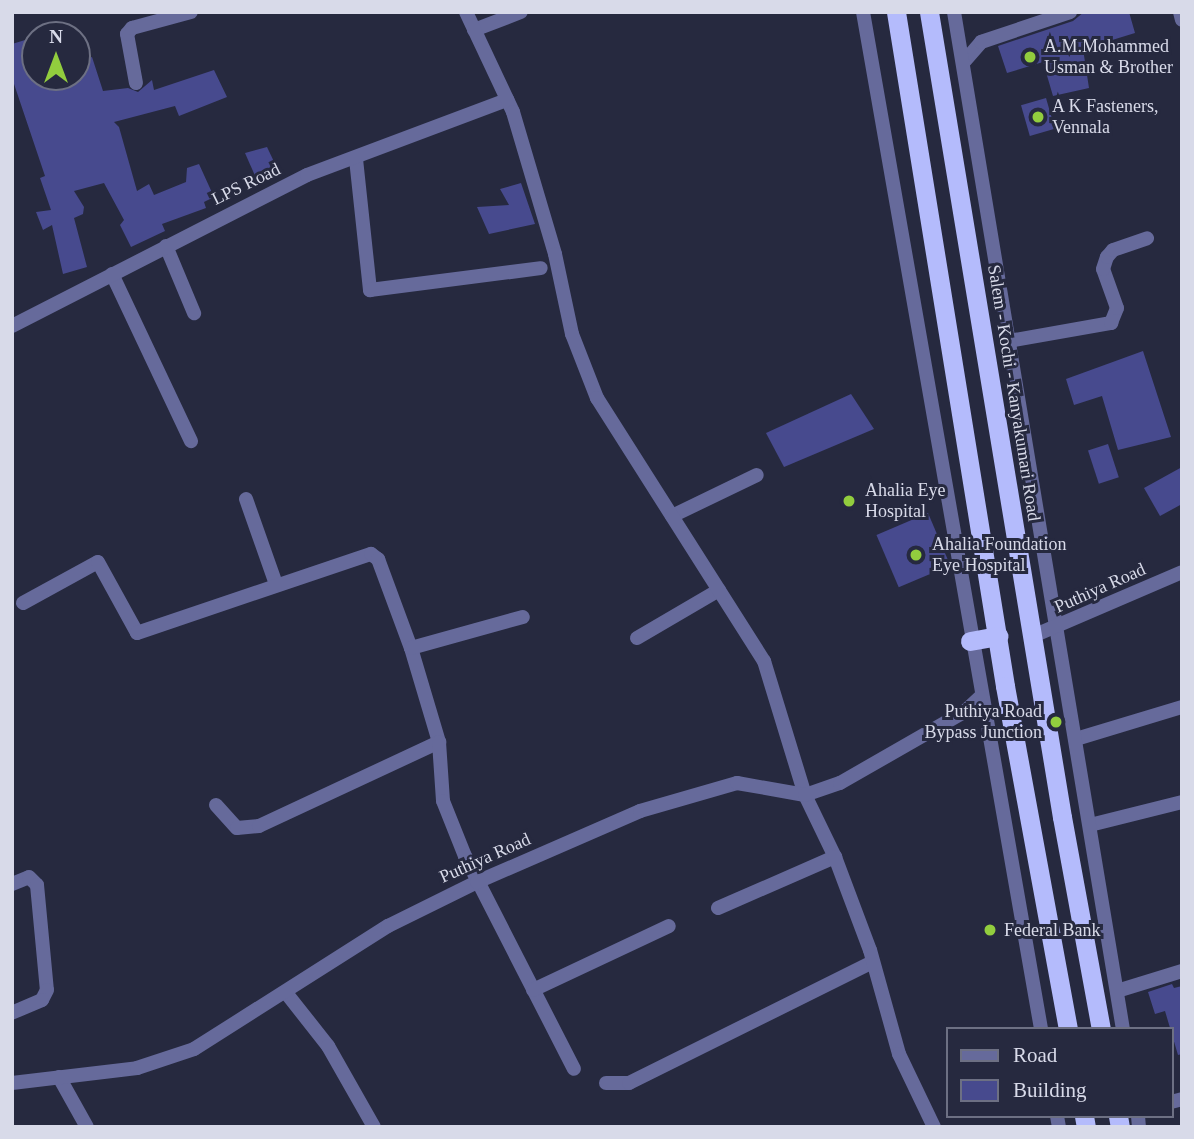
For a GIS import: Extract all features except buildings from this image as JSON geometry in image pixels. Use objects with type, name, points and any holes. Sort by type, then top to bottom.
[{"type":"highway","points":[[896,12],[999,636],[1068,1027]]},
{"type":"highway","name":"Salem - Kochi - Kanyakumari Road","points":[[929,12],[1101,1027]]},
{"type":"highway","points":[[970,641],[999,636]]},
{"type":"street","points":[[136,83],[127,34],[132,28],[191,12]]},
{"type":"street","points":[[466,12],[507,100],[555,254],[572,334],[592,385],[764,661],[805,795],[835,857],[873,962],[899,1054],[934,1127]]},
{"type":"street","points":[[474,30],[520,12]]},
{"type":"street","points":[[863,12],[979,697],[1041,1027]]},
{"type":"street","points":[[954,12],[1123,1027]]},
{"type":"street","points":[[962,63],[981,42],[1070,12]]},
{"type":"street","points":[[1180,12],[1182,20]]},
{"type":"street","name":"LPS Road","points":[[12,326],[307,175],[356,159],[507,100]]},
{"type":"street","points":[[356,159],[370,290],[541,268]]},
{"type":"street","points":[[1009,341],[1111,323],[1117,308],[1102,269],[1107,257],[1113,250],[1147,238]]},
{"type":"street","points":[[166,246],[194,313]]},
{"type":"street","points":[[112,274],[191,441]]},
{"type":"street","points":[[672,516],[757,475]]},
{"type":"street","points":[[246,499],[276,584]]},
{"type":"street","points":[[23,603],[98,562],[137,633],[371,554],[378,559],[411,648],[439,742],[443,801],[477,881],[574,1069]]},
{"type":"street","name":"Puthiya Road","points":[[1033,636],[1057,628],[1182,572]]},
{"type":"street","points":[[637,638],[719,590]]},
{"type":"street","points":[[411,648],[523,617]]},
{"type":"street","name":"Puthiya Road","points":[[12,1083],[137,1068],[194,1049],[287,994],[388,926],[477,881],[640,811],[737,783],[805,795],[840,783],[964,712],[979,697]]},
{"type":"street","points":[[1076,739],[1182,707]]},
{"type":"street","points":[[216,805],[237,828],[259,826],[439,742]]},
{"type":"street","points":[[1090,825],[1182,802]]},
{"type":"street","points":[[718,908],[835,857]]},
{"type":"street","points":[[12,884],[29,877],[37,885],[47,990],[42,1000],[12,1013]]},
{"type":"street","points":[[533,990],[669,926]]},
{"type":"street","points":[[606,1083],[629,1083],[873,962]]},
{"type":"street","points":[[1117,991],[1182,971]]},
{"type":"street","points":[[287,994],[341,1066],[373,1127]]},
{"type":"street","points":[[59,1077],[87,1127]]},
{"type":"place","name":"A.M.Mohammed Usman & Brother","points":[[1030,57]]},
{"type":"place","name":"A K Fasteners, Vennala","points":[[1038,117]]},
{"type":"place","name":"Ahalia Eye Hospital","points":[[849,501]]},
{"type":"place","name":"Ahalia Foundation Eye Hospital","points":[[916,555]]},
{"type":"place","name":"Puthiya Road Bypass Junction","points":[[1056,722]]},
{"type":"place","name":"Federal Bank","points":[[990,930]]}]
